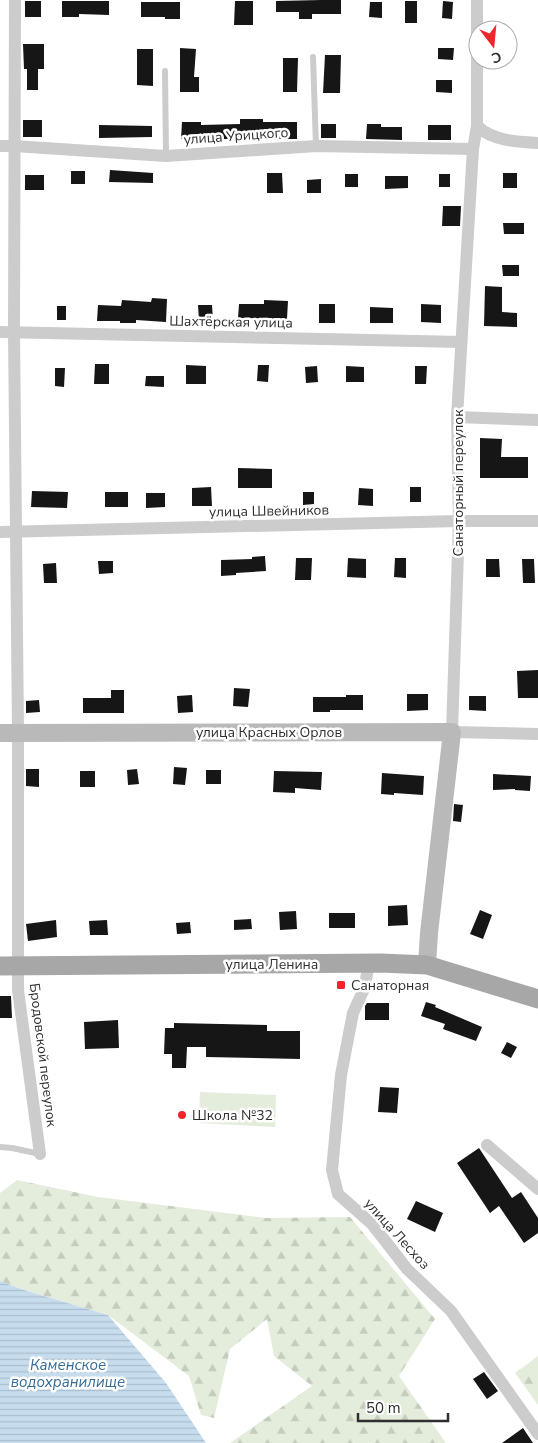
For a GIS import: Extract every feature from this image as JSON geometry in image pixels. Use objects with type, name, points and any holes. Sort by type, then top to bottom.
[{"type":"main road","name":"улица Ленина","points":[[9,966],[427,965],[538,998]]},
{"type":"street","name":"Бродовской переулок","points":[[15,0],[14,331],[18,732],[9,966],[18,990],[40,1154]]},
{"type":"street","name":"Санаторный переулок","points":[[427,965],[452,732],[459,522],[457,417],[473,149],[477,126],[476,0]]},
{"type":"street","points":[[477,126],[484,132],[509,141],[538,143]]},
{"type":"street","name":"улица Урицкого","points":[[0,146],[166,156],[316,146],[473,149]]},
{"type":"street","name":"Шахтёрская улица","points":[[0,332],[462,342]]},
{"type":"street","points":[[457,417],[538,420]]},
{"type":"street","name":"улица Швейников","points":[[0,532],[538,521]]},
{"type":"street","name":"улица Красных Орлов","points":[[0,732],[452,732],[538,734]]},
{"type":"street","name":"улица Лесхоз","points":[[369,964],[364,990],[353,1013],[341,1075],[332,1170],[338,1194],[372,1224],[407,1269],[451,1311],[538,1434]]},
{"type":"street","points":[[487,1145],[538,1189]]},
{"type":"lane","points":[[313,57],[316,146]]},
{"type":"lane","points":[[165,70],[166,156]]},
{"type":"lane","points":[[0,1147],[40,1154]]},
{"type":"green space","points":[[200,1092],[276,1095],[275,1127],[199,1123]]},
{"type":"green space","points":[[17,1180],[98,1197],[266,1218],[350,1217],[435,1319],[399,1376],[446,1443],[230,1443],[312,1386],[274,1356],[267,1319],[230,1349],[214,1418],[201,1415],[189,1376],[108,1315],[0,1281],[0,1193]]},
{"type":"green space","points":[[538,1356],[538,1405],[515,1373]]},
{"type":"water","name":"Каменское водохранилище","points":[[0,1281],[108,1315],[166,1383],[206,1443],[0,1443]]},
{"type":"building","points":[[341,0],[341,14],[312,14],[312,19],[299,19],[299,12],[276,12],[276,1]]},
{"type":"building","points":[[25,1],[41,1],[41,17],[25,17]]},
{"type":"building","points":[[62,1],[109,1],[109,15],[79,14],[79,17],[62,17]]},
{"type":"building","points":[[235,1],[253,1],[253,25],[234,25]]},
{"type":"building","points":[[405,1],[417,1],[417,23],[405,23]]},
{"type":"building","points":[[443,1],[453,2],[452,19],[442,18]]},
{"type":"building","points":[[141,2],[180,2],[180,19],[141,17]]},
{"type":"building","points":[[370,2],[382,2],[382,18],[369,17]]},
{"type":"building","points":[[23,44],[44,44],[44,69],[38,69],[38,90],[27,90],[27,69],[24,69]]},
{"type":"building","points":[[180,48],[196,49],[194,77],[199,77],[199,92],[180,92]]},
{"type":"building","points":[[438,48],[454,48],[453,60],[438,59]]},
{"type":"building","points":[[137,49],[153,49],[153,86],[137,85]]},
{"type":"building","points":[[325,55],[341,55],[340,93],[323,93]]},
{"type":"building","points":[[283,58],[298,58],[297,92],[283,92]]},
{"type":"building","points":[[436,80],[452,80],[452,93],[436,92]]},
{"type":"building","points":[[240,119],[263,119],[263,122],[297,122],[297,139],[181,139],[182,122],[201,122],[201,125],[240,124]]},
{"type":"building","points":[[23,120],[42,120],[42,137],[23,137]]},
{"type":"building","points":[[321,124],[336,124],[336,138],[321,138]]},
{"type":"building","points":[[367,124],[381,124],[381,127],[402,127],[402,140],[366,139]]},
{"type":"building","points":[[99,125],[152,126],[152,137],[99,138]]},
{"type":"building","points":[[428,125],[451,125],[451,140],[428,140]]},
{"type":"building","points":[[110,170],[153,173],[153,183],[109,182]]},
{"type":"building","points":[[71,171],[85,171],[85,184],[71,184]]},
{"type":"building","points":[[267,173],[282,173],[283,193],[267,193]]},
{"type":"building","points":[[503,173],[517,173],[517,188],[503,188]]},
{"type":"building","points":[[345,174],[358,174],[358,187],[345,187]]},
{"type":"building","points":[[439,174],[450,174],[450,187],[439,187]]},
{"type":"building","points":[[25,175],[44,175],[44,190],[25,190]]},
{"type":"building","points":[[385,176],[408,176],[408,188],[385,189]]},
{"type":"building","points":[[321,179],[321,193],[307,193],[307,180]]},
{"type":"building","points":[[443,206],[461,206],[460,226],[442,226]]},
{"type":"building","points":[[503,223],[524,223],[524,234],[504,234]]},
{"type":"building","points":[[502,265],[519,265],[519,276],[503,276]]},
{"type":"building","points":[[485,286],[502,287],[502,312],[517,313],[517,327],[484,326]]},
{"type":"building","points":[[152,298],[167,299],[166,322],[136,320],[136,323],[120,323],[120,321],[97,321],[98,305],[121,306],[122,300],[151,302]]},
{"type":"building","points":[[264,300],[288,301],[287,319],[238,318],[239,304],[264,304]]},
{"type":"building","points":[[319,304],[335,304],[335,323],[319,323]]},
{"type":"building","points":[[421,304],[441,305],[441,323],[421,322]]},
{"type":"building","points":[[198,305],[212,305],[213,320],[199,321]]},
{"type":"building","points":[[57,306],[66,306],[66,320],[57,320]]},
{"type":"building","points":[[370,307],[393,308],[393,323],[370,323]]},
{"type":"building","points":[[95,364],[109,364],[109,384],[94,384]]},
{"type":"building","points":[[186,365],[206,366],[206,384],[186,384]]},
{"type":"building","points":[[258,365],[269,365],[268,382],[257,381]]},
{"type":"building","points":[[317,366],[318,382],[306,383],[305,367]]},
{"type":"building","points":[[346,366],[364,367],[364,382],[346,382]]},
{"type":"building","points":[[415,366],[427,366],[426,384],[415,384]]},
{"type":"building","points":[[55,368],[65,368],[64,387],[55,386]]},
{"type":"building","points":[[146,376],[164,376],[164,387],[145,386]]},
{"type":"building","points":[[480,438],[502,439],[501,457],[528,457],[528,478],[480,478]]},
{"type":"building","points":[[238,468],[272,469],[272,488],[238,488]]},
{"type":"building","points":[[211,487],[212,506],[192,506],[192,488]]},
{"type":"building","points":[[410,487],[421,487],[421,502],[410,502]]},
{"type":"building","points":[[359,488],[373,489],[373,506],[358,505]]},
{"type":"building","points":[[32,491],[68,492],[67,508],[31,507]]},
{"type":"building","points":[[105,492],[128,492],[128,507],[105,507]]},
{"type":"building","points":[[303,492],[314,492],[314,504],[303,505]]},
{"type":"building","points":[[146,493],[165,493],[165,507],[146,508]]},
{"type":"building","points":[[265,556],[266,571],[221,576],[221,560],[252,559],[252,557]]},
{"type":"building","points":[[296,558],[312,558],[311,580],[295,580]]},
{"type":"building","points":[[348,558],[366,559],[366,578],[347,577]]},
{"type":"building","points":[[395,558],[406,558],[406,578],[394,577]]},
{"type":"building","points":[[486,559],[499,559],[500,577],[486,577]]},
{"type":"building","points":[[522,559],[534,559],[535,583],[523,583]]},
{"type":"building","points":[[98,561],[113,561],[113,573],[99,574]]},
{"type":"building","points":[[56,563],[57,583],[44,583],[43,564]]},
{"type":"building","points":[[538,670],[538,698],[518,698],[517,671]]},
{"type":"building","points":[[234,688],[250,689],[248,707],[233,706]]},
{"type":"building","points":[[111,690],[124,690],[124,713],[83,713],[83,698],[111,698]]},
{"type":"building","points":[[407,694],[428,694],[428,710],[407,711]]},
{"type":"building","points":[[192,695],[193,712],[178,713],[177,696]]},
{"type":"building","points":[[346,695],[363,695],[363,710],[313,712],[313,697],[346,697]]},
{"type":"building","points":[[469,696],[486,696],[486,711],[469,710]]},
{"type":"building","points":[[39,700],[40,712],[26,713],[26,701]]},
{"type":"building","points":[[174,767],[187,768],[185,785],[173,784]]},
{"type":"building","points":[[26,769],[39,769],[39,787],[26,786]]},
{"type":"building","points":[[137,769],[139,784],[128,785],[127,770]]},
{"type":"building","points":[[206,770],[221,770],[221,784],[206,784]]},
{"type":"building","points":[[80,771],[95,771],[95,787],[80,787]]},
{"type":"building","points":[[274,771],[322,772],[321,790],[295,788],[295,793],[273,792]]},
{"type":"building","points":[[382,773],[424,776],[423,795],[381,794]]},
{"type":"building","points":[[493,774],[531,776],[530,791],[515,789],[493,790]]},
{"type":"building","points":[[454,804],[463,805],[461,822],[453,821]]},
{"type":"building","points":[[407,905],[408,925],[388,926],[388,906]]},
{"type":"building","points":[[480,910],[492,915],[483,939],[470,934]]},
{"type":"building","points":[[296,911],[297,929],[280,930],[279,912]]},
{"type":"building","points":[[329,913],[355,913],[355,928],[329,928]]},
{"type":"building","points":[[251,919],[252,929],[234,930],[234,920]]},
{"type":"building","points":[[56,920],[57,937],[28,941],[26,924]]},
{"type":"building","points":[[107,920],[108,935],[90,935],[89,921]]},
{"type":"building","points":[[190,922],[191,933],[177,934],[176,923]]},
{"type":"building","points":[[0,996],[11,996],[12,1018],[0,1018]]},
{"type":"building","points":[[426,1002],[482,1027],[476,1041],[443,1029],[445,1024],[421,1016]]},
{"type":"building","points":[[367,1003],[389,1003],[389,1020],[365,1020],[365,1006]]},
{"type":"building","points":[[118,1020],[119,1048],[85,1049],[84,1022]]},
{"type":"building","points":[[174,1023],[267,1025],[267,1031],[300,1031],[300,1059],[206,1057],[206,1047],[187,1047],[186,1068],[172,1068],[172,1054],[164,1054],[165,1028],[174,1028]]},
{"type":"building","points":[[507,1042],[517,1047],[511,1058],[501,1053]]},
{"type":"building","points":[[380,1087],[399,1088],[397,1113],[378,1112]]},
{"type":"building","points":[[479,1148],[512,1198],[521,1192],[538,1218],[538,1233],[524,1243],[499,1206],[490,1213],[457,1163]]},
{"type":"building","points":[[416,1201],[443,1213],[435,1232],[407,1219]]},
{"type":"building","points":[[484,1372],[498,1391],[487,1399],[473,1379]]},
{"type":"building","points":[[523,1428],[533,1443],[502,1443]]},
{"type":"place","name":"Санаторная","points":[[341,985]]},
{"type":"place","name":"Школа №32","points":[[182,1115]]}]
